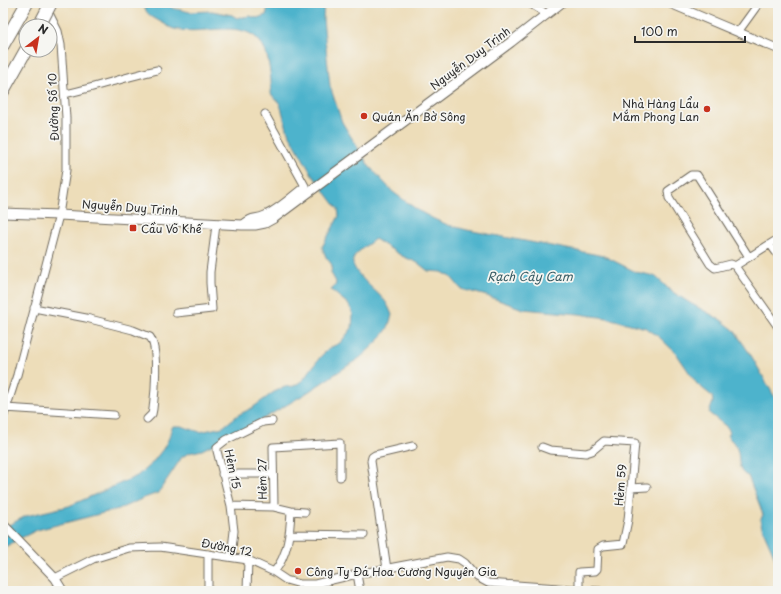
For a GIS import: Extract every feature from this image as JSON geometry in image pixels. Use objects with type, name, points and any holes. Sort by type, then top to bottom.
[{"type":"highway","points":[[3,45],[27,3]]},
{"type":"highway","points":[[44,18],[52,3]]},
{"type":"highway","points":[[3,91],[22,58]]},
{"type":"main road","name":"Nguyễn Duy Trinh","points":[[3,213],[59,214],[216,225],[255,225],[265,223],[274,218],[393,130],[561,3]]},
{"type":"street","name":"Đường Số 10","points":[[3,418],[59,214],[66,170],[65,94],[61,45],[58,31],[44,3]]},
{"type":"street","points":[[528,3],[547,14]]},
{"type":"street","points":[[669,3],[778,49]]},
{"type":"street","points":[[738,32],[759,3]]},
{"type":"street","points":[[65,94],[85,90],[129,76],[157,70]]},
{"type":"street","points":[[242,225],[249,219],[265,215],[275,209],[304,186],[265,114]]},
{"type":"street","points":[[749,257],[697,175],[691,175],[668,191],[668,198],[710,264],[715,268],[731,264],[735,266],[778,326]]},
{"type":"street","points":[[176,313],[212,309],[210,278],[216,225]]},
{"type":"street","points":[[735,266],[778,239]]},
{"type":"street","points":[[770,244],[778,255]]},
{"type":"street","points":[[34,308],[86,318],[133,330],[150,337],[155,346],[155,376],[153,409],[152,414],[147,419]]},
{"type":"street","points":[[6,408],[114,415]]},
{"type":"street","name":"Hẻm 15","points":[[231,557],[234,531],[230,506],[217,451],[218,445],[263,422],[272,421]]},
{"type":"street","name":"Hẻm 59","points":[[542,447],[550,450],[586,453],[592,451],[604,441],[635,442],[628,520],[623,544],[603,546],[598,549],[597,569],[595,571],[579,572],[579,590]]},
{"type":"street","name":"Hẻm 27","points":[[305,512],[291,511],[274,507],[273,447],[340,443],[340,477]]},
{"type":"street","points":[[387,569],[371,461],[372,457],[375,455],[413,446]]},
{"type":"street","points":[[222,474],[273,474]]},
{"type":"street","points":[[631,488],[647,487]]},
{"type":"street","points":[[230,506],[274,507]]},
{"type":"street","points":[[274,572],[281,564],[290,534],[291,511]]},
{"type":"street","points":[[3,524],[55,578],[62,588],[53,591]]},
{"type":"street","points":[[290,534],[364,535]]},
{"type":"street","name":"Đường 12","points":[[55,578],[93,559],[129,548],[160,547],[248,560],[274,572],[300,588],[357,574],[446,557],[459,559],[465,563],[476,577],[488,583],[600,591]]},
{"type":"street","points":[[208,554],[208,591]]},
{"type":"street","points":[[247,591],[248,560]]},
{"type":"street","points":[[357,574],[360,591]]},
{"type":"water","name":"Rạch Cây Cam","points":[[143,3],[167,3],[172,8],[190,12],[212,11],[232,15],[237,18],[250,16],[257,18],[266,15],[269,3],[324,3],[323,19],[330,86],[342,122],[369,166],[393,192],[419,211],[448,225],[467,230],[604,256],[636,272],[655,276],[671,291],[721,320],[734,330],[752,357],[778,403],[778,569],[760,520],[763,515],[760,506],[748,476],[741,471],[737,449],[727,435],[730,433],[728,428],[709,413],[713,402],[712,396],[697,384],[676,353],[658,336],[646,328],[607,318],[523,309],[487,296],[461,289],[451,277],[442,272],[428,271],[418,263],[402,256],[375,239],[356,254],[353,260],[353,265],[360,275],[385,301],[392,315],[388,328],[380,339],[361,357],[305,394],[263,419],[202,450],[189,453],[182,457],[158,493],[119,509],[37,530],[3,548],[3,528],[26,516],[69,506],[137,476],[152,463],[163,449],[173,426],[181,426],[200,432],[223,427],[238,415],[252,408],[274,392],[285,387],[294,386],[303,380],[329,348],[340,343],[352,328],[353,315],[351,309],[348,304],[331,290],[335,286],[336,282],[331,273],[332,265],[326,257],[322,247],[339,216],[338,209],[311,173],[288,132],[280,104],[271,94],[268,60],[262,45],[253,36],[242,31],[230,29],[187,31],[172,28],[149,15]]},
{"type":"water","points":[[778,580],[778,591],[774,591]]},
{"type":"place","name":"Nhà Hàng Lẩu Mắm Phong Lan","points":[[707,109]]},
{"type":"place","name":"Quán Ăn Bờ Sông","points":[[364,116]]},
{"type":"place","name":"Cầu Võ Khế","points":[[133,228]]},
{"type":"place","name":"Công Ty Đá Hoa Cương Nguyên Gia","points":[[298,571]]}]
